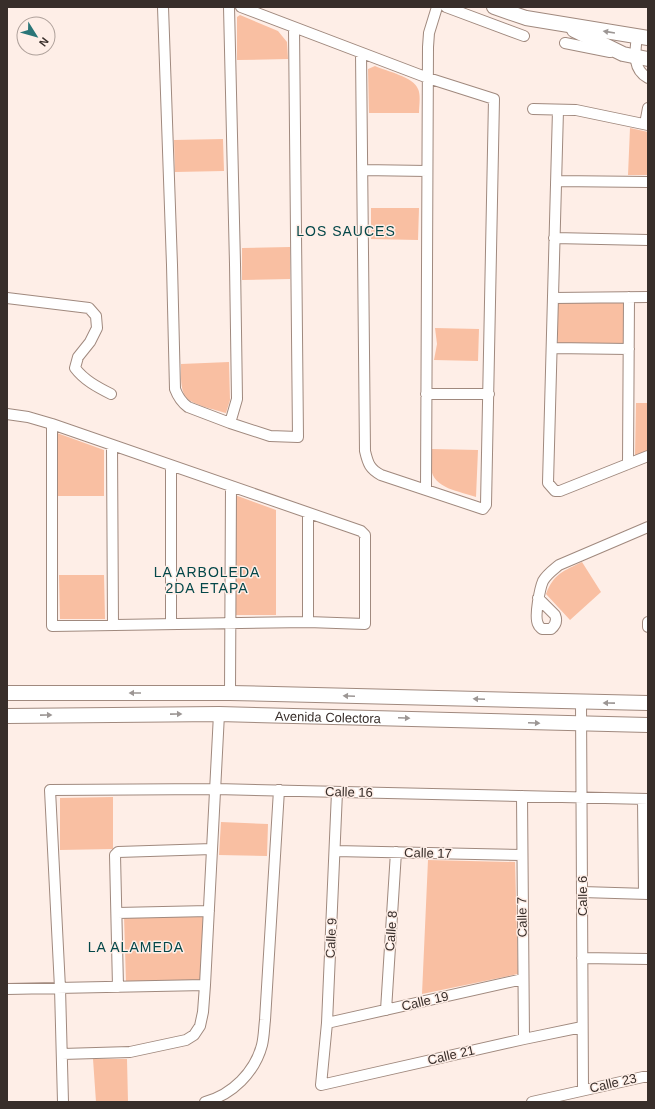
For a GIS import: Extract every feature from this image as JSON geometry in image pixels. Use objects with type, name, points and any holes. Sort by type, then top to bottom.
[{"type":"street","points":[[163,7],[175,389],[177,396],[182,403],[188,407],[230,423],[270,436],[298,437],[294,28]]},
{"type":"street","points":[[229,7],[237,399],[230,423]]},
{"type":"street","points":[[241,7],[428,78],[494,99],[486,506],[483,509],[478,509],[381,475],[373,470],[367,461],[365,451],[361,53]]},
{"type":"street","points":[[426,490],[429,33],[437,7]]},
{"type":"street","points":[[446,7],[524,36]]},
{"type":"street","points":[[494,7],[526,18],[643,37],[635,56],[641,73],[648,78]]},
{"type":"street","points":[[561,24],[635,56]]},
{"type":"street","points":[[565,43],[635,56]]},
{"type":"street","points":[[533,109],[576,110],[647,125],[648,108]]},
{"type":"street","points":[[558,110],[548,483],[555,490],[560,491],[648,456]]},
{"type":"street","points":[[362,170],[427,170]]},
{"type":"street","points":[[556,181],[648,182]]},
{"type":"street","points":[[554,238],[648,240]]},
{"type":"street","points":[[628,464],[629,297]]},
{"type":"street","points":[[553,298],[648,297]]},
{"type":"street","points":[[7,298],[89,308],[96,316],[97,328],[90,342],[78,357],[75,368],[81,376],[96,387],[111,394]]},
{"type":"street","points":[[552,348],[629,349]]},
{"type":"street","points":[[426,394],[489,394]]},
{"type":"street","points":[[7,414],[28,417],[52,424],[361,531],[364,535],[365,624],[308,622],[52,626],[52,424]]},
{"type":"street","points":[[112,446],[113,625]]},
{"type":"street","points":[[171,466],[171,624]]},
{"type":"street","points":[[230,693],[231,486]]},
{"type":"street","points":[[308,513],[308,622]]},
{"type":"street","points":[[538,598],[544,579],[559,565],[648,527]]},
{"type":"street","points":[[648,622],[648,627]]},
{"type":"street","name":"Avenida Colectora","points":[[7,693],[230,693],[648,704]]},
{"type":"street","name":"Calle 6","points":[[581,702],[582,1090]]},
{"type":"street","points":[[62,1054],[130,1052],[186,1040],[194,1035],[200,1026],[203,1012],[205,985],[219,714]]},
{"type":"street","name":"Avenida Colectora","points":[[7,716],[219,714],[648,725]]},
{"type":"street","name":"Calle 16","points":[[60,988],[50,790],[216,789],[645,799]]},
{"type":"street","points":[[205,1102],[214,1100],[229,1092],[239,1083],[248,1072],[262,1044],[265,1020],[279,790]]},
{"type":"street","name":"Calle 9","points":[[321,1085],[327,1023],[337,792]]},
{"type":"street","name":"Calle 7","points":[[522,796],[524,1039]]},
{"type":"street","points":[[582,892],[646,894],[645,799]]},
{"type":"street","points":[[118,987],[115,855],[118,852],[212,849]]},
{"type":"street","name":"Calle 17","points":[[334,851],[522,855]]},
{"type":"street","name":"Calle 8","points":[[386,1010],[396,852]]},
{"type":"street","points":[[116,913],[209,911]]},
{"type":"street","points":[[582,958],[648,959]]},
{"type":"street","name":"Calle 19","points":[[327,1023],[523,979]]},
{"type":"street","points":[[7,990],[205,985]]},
{"type":"street","points":[[60,988],[63,1102]]},
{"type":"street","name":"Calle 21","points":[[321,1085],[582,1027]]},
{"type":"street","name":"Calle 23","points":[[532,1102],[555,1099],[582,1090],[648,1077]]},
{"type":"shaded area","points":[[240,15],[278,31],[287,42],[288,59],[237,60],[237,17]]},
{"type":"shaded area","points":[[375,66],[406,78],[415,85],[418,89],[420,101],[419,113],[369,113],[368,69]]},
{"type":"shaded area","points":[[630,128],[648,132],[648,175],[628,175]]},
{"type":"shaded area","points":[[223,139],[224,171],[175,172],[174,140]]},
{"type":"shaded area","points":[[371,208],[419,208],[418,240],[371,239]]},
{"type":"shaded area","points":[[290,247],[290,279],[242,280],[242,248]]},
{"type":"shaded area","points":[[558,302],[625,302],[625,343],[558,343]]},
{"type":"shaded area","points":[[435,328],[479,329],[478,361],[434,360],[437,344]]},
{"type":"shaded area","points":[[229,362],[230,400],[226,413],[192,402],[185,396],[181,376],[181,364]]},
{"type":"shaded area","points":[[636,403],[648,403],[648,451],[635,456]]},
{"type":"shaded area","points":[[57,433],[104,450],[104,496],[58,496]]},
{"type":"shaded area","points":[[432,449],[478,450],[476,497],[455,491],[437,481],[431,468]]},
{"type":"shaded area","points":[[235,495],[276,510],[276,615],[235,615]]},
{"type":"shaded area","points":[[582,562],[601,592],[570,620],[546,594],[552,581],[556,577]]},
{"type":"shaded area","points":[[59,575],[104,575],[105,619],[60,619]]},
{"type":"shaded area","points":[[113,797],[113,849],[60,850],[60,798]]},
{"type":"shaded area","points":[[221,822],[268,824],[267,856],[219,855]]},
{"type":"shaded area","points":[[428,860],[515,862],[518,974],[422,994]]},
{"type":"shaded area","points":[[203,915],[200,980],[126,982],[124,916]]},
{"type":"shaded area","points":[[93,1059],[127,1059],[128,1102],[96,1102]]},
{"type":"district","name":"LOS SAUCES","points":[[346,231]]},
{"type":"district","name":"LA ARBOLEDA 2DA ETAPA","points":[[207,580]]},
{"type":"district","name":"LA ALAMEDA","points":[[136,947]]}]
